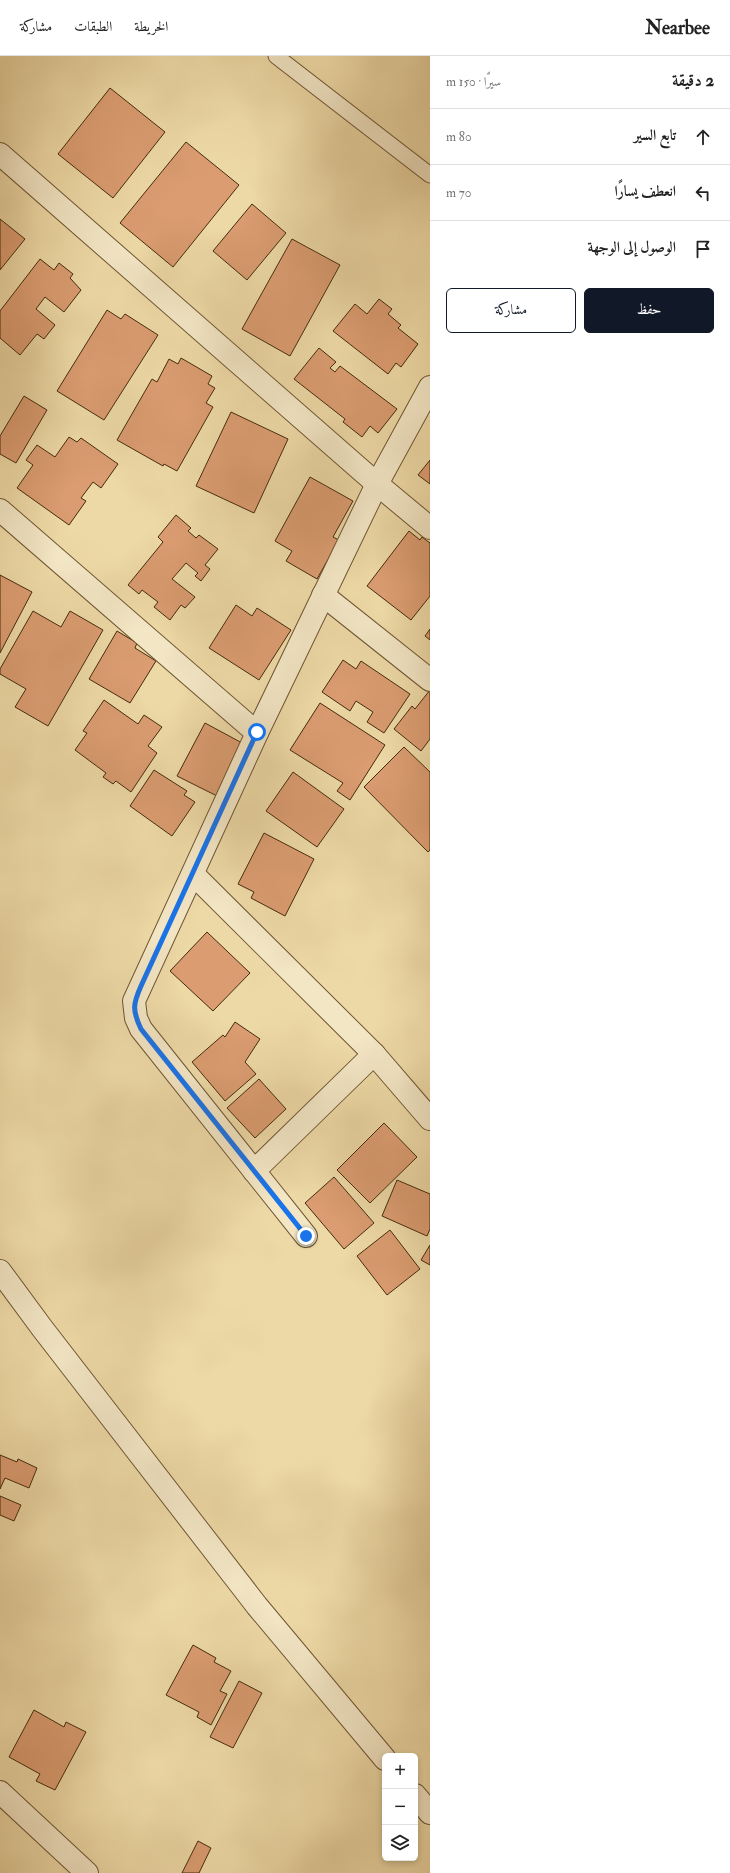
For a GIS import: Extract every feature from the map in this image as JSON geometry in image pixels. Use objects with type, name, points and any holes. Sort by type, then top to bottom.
[{"type":"street","points":[[0,154],[376,484],[430,528]]},
{"type":"street","points":[[306,1236],[141,1029],[136,1018],[134,1001],[257,732],[376,484],[430,387]]},
{"type":"street","points":[[0,510],[257,732]]},
{"type":"street","points":[[323,595],[430,680]]},
{"type":"street","points":[[192,874],[374,1054],[430,1119]]},
{"type":"street","points":[[254,1171],[374,1054]]},
{"type":"street","points":[[0,1271],[42,1328],[257,1606],[382,1755]]},
{"type":"street","points":[[0,1792],[87,1873]]},
{"type":"street","points":[[418,1799],[430,1813]]},
{"type":"lane","points":[[276,56],[430,175]]},
{"type":"building","points":[[110,88],[165,132],[113,198],[58,154]]},
{"type":"building","points":[[186,142],[239,185],[173,267],[120,223]]},
{"type":"building","points":[[252,204],[286,233],[247,280],[213,251]]},
{"type":"building","points":[[0,219],[25,239],[0,270]]},
{"type":"building","points":[[292,239],[340,265],[290,356],[242,329]]},
{"type":"building","points":[[40,259],[54,270],[59,263],[73,274],[70,278],[81,290],[64,312],[45,297],[36,309],[55,325],[44,339],[37,334],[20,355],[0,338],[0,311]]},
{"type":"building","points":[[379,299],[392,309],[388,314],[401,325],[398,328],[418,344],[401,367],[396,363],[388,374],[333,331],[355,304],[367,314]]},
{"type":"building","points":[[107,310],[121,319],[125,314],[158,335],[104,420],[57,391]]},
{"type":"building","points":[[319,348],[336,362],[330,368],[335,372],[340,366],[397,409],[378,433],[370,426],[362,437],[343,422],[345,419],[294,379]]},
{"type":"building","points":[[181,358],[212,376],[208,384],[215,388],[206,403],[213,407],[177,471],[164,464],[163,466],[117,440],[152,379],[157,382],[169,359],[178,364]]},
{"type":"building","points":[[24,396],[47,410],[16,463],[0,454],[0,436]]},
{"type":"building","points":[[231,412],[288,439],[254,513],[196,486]]},
{"type":"building","points":[[69,437],[77,442],[81,438],[118,464],[101,488],[93,482],[81,498],[86,501],[69,525],[17,488],[33,465],[26,460],[37,445],[55,457]]},
{"type":"building","points":[[430,460],[430,484],[418,475]]},
{"type":"building","points":[[310,477],[353,501],[333,537],[339,540],[317,579],[286,561],[292,551],[275,541]]},
{"type":"building","points":[[176,515],[191,528],[188,531],[196,538],[199,535],[218,549],[205,565],[210,569],[201,581],[195,576],[198,573],[186,563],[172,579],[195,597],[185,608],[181,605],[170,620],[154,607],[158,602],[142,590],[139,594],[128,585],[163,542],[158,537]]},
{"type":"building","points":[[409,531],[420,540],[422,537],[430,543],[430,596],[411,620],[367,586]]},
{"type":"building","points":[[0,575],[32,592],[0,653]]},
{"type":"building","points":[[236,605],[252,616],[257,608],[291,630],[259,680],[209,648]]},
{"type":"building","points":[[33,611],[61,627],[70,611],[103,630],[48,726],[15,707],[26,689],[0,674],[0,669]]},
{"type":"building","points":[[430,629],[430,640],[425,636]]},
{"type":"building","points":[[117,631],[137,643],[135,648],[156,661],[130,703],[89,679]]},
{"type":"building","points":[[343,660],[356,669],[361,661],[410,694],[384,733],[367,722],[373,712],[356,701],[350,711],[322,692]]},
{"type":"building","points":[[430,690],[430,739],[421,751],[394,729],[412,706],[415,709]]},
{"type":"building","points":[[104,700],[138,724],[144,715],[162,727],[148,746],[157,753],[131,792],[116,781],[113,784],[103,777],[106,773],[75,750],[87,733],[83,731]]},
{"type":"building","points":[[320,703],[385,745],[350,800],[337,791],[343,783],[290,750]]},
{"type":"building","points":[[205,723],[244,744],[217,796],[177,776]]},
{"type":"building","points":[[404,747],[430,772],[430,850],[428,852],[364,787]]},
{"type":"building","points":[[154,770],[187,791],[184,795],[195,802],[172,836],[130,806]]},
{"type":"building","points":[[293,772],[344,809],[317,847],[266,811]]},
{"type":"building","points":[[264,833],[314,859],[285,916],[251,898],[254,892],[238,884]]},
{"type":"building","points":[[207,932],[250,973],[213,1011],[170,971]]},
{"type":"building","points":[[235,1022],[260,1039],[245,1062],[256,1074],[225,1101],[192,1062],[223,1035],[225,1037]]},
{"type":"building","points":[[259,1079],[286,1109],[255,1138],[227,1108]]},
{"type":"building","points":[[384,1123],[417,1157],[370,1203],[337,1170]]},
{"type":"building","points":[[334,1177],[374,1223],[344,1249],[305,1203]]},
{"type":"building","points":[[397,1180],[430,1194],[430,1229],[427,1236],[382,1216]]},
{"type":"building","points":[[390,1230],[420,1269],[387,1295],[357,1256]]},
{"type":"building","points":[[430,1245],[430,1265],[421,1260]]},
{"type":"building","points":[[0,1455],[17,1462],[18,1459],[37,1468],[29,1488],[5,1478],[0,1489]]},
{"type":"building","points":[[0,1496],[21,1505],[14,1521],[0,1515]]},
{"type":"building","points":[[193,1645],[216,1658],[214,1662],[231,1671],[220,1691],[227,1694],[211,1725],[197,1717],[199,1712],[166,1695]]},
{"type":"building","points":[[239,1681],[262,1693],[233,1748],[210,1737]]},
{"type":"building","points":[[34,1710],[64,1727],[66,1722],[86,1732],[55,1790],[36,1781],[40,1774],[9,1757]]},
{"type":"building","points":[[198,1841],[211,1848],[199,1873],[182,1873]]},
{"type":"route","points":[[257,732],[134,1001],[134,1007],[136,1018],[141,1029],[306,1236]]}]
